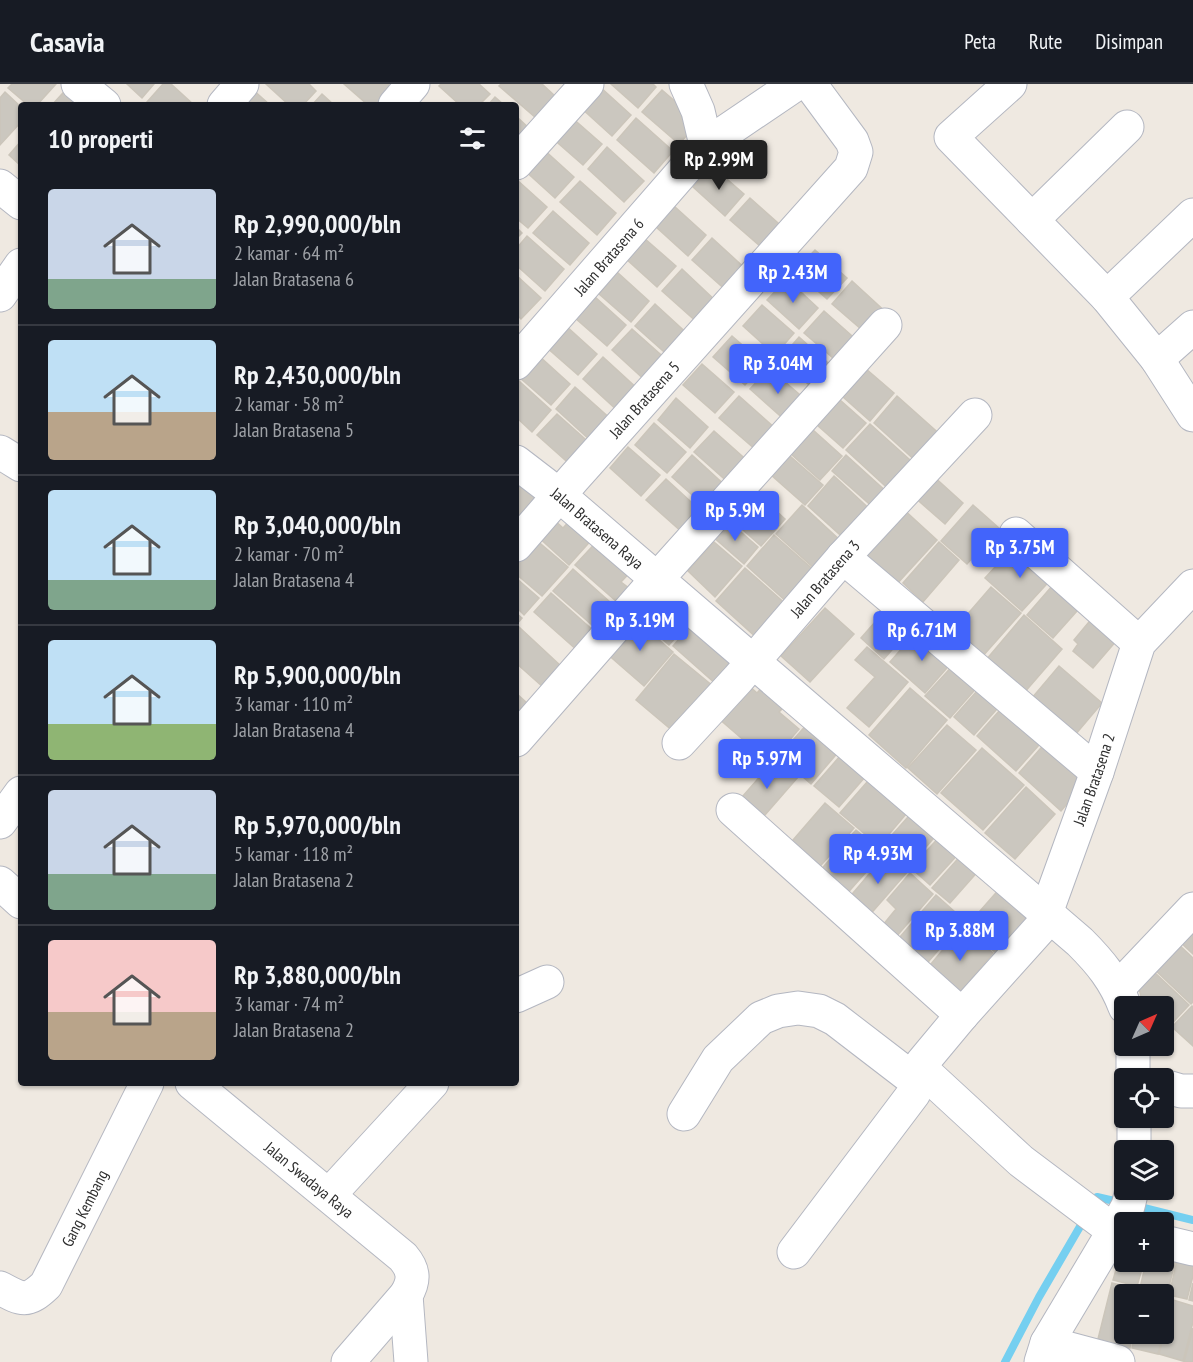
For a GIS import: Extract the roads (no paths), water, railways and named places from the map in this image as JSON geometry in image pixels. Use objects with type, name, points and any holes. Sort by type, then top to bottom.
[{"type":"street","points":[[78,84],[100,102]]},
{"type":"street","points":[[227,102],[242,84]]},
{"type":"street","points":[[398,102],[413,84]]},
{"type":"street","points":[[519,160],[587,84]]},
{"type":"street","points":[[686,84],[698,111],[706,144]]},
{"type":"street","name":"Jalan Bratasena 6","points":[[519,360],[706,144],[796,84]]},
{"type":"street","name":"Jalan Bratasena 5","points":[[519,542],[851,168],[856,152],[852,141],[810,84]]},
{"type":"street","points":[[1010,84],[951,137],[1107,297],[1157,359],[1193,415]]},
{"type":"street","points":[[1032,220],[1127,128]]},
{"type":"street","points":[[0,186],[18,201]]},
{"type":"street","points":[[1107,297],[1193,215]]},
{"type":"street","points":[[0,295],[18,269]]},
{"type":"street","points":[[519,737],[885,325]]},
{"type":"street","points":[[1157,359],[1193,327]]},
{"type":"street","name":"Jalan Bratasena 3","points":[[679,743],[753,662],[843,557],[975,414]]},
{"type":"street","points":[[0,452],[18,463]]},
{"type":"street","name":"Jalan Bratasena Raya","points":[[519,464],[559,495],[1048,915],[1102,964],[1121,996]]},
{"type":"street","points":[[1016,534],[1139,643],[1193,586]]},
{"type":"street","points":[[843,557],[1097,772]]},
{"type":"street","name":"Jalan Bratasena 2","points":[[794,1252],[914,1093],[919,1074],[962,1015],[1048,915],[1139,643]]},
{"type":"street","points":[[0,822],[18,797]]},
{"type":"street","points":[[733,810],[962,1015]]},
{"type":"street","points":[[0,883],[18,899]]},
{"type":"street","points":[[1124,996],[1193,909]]},
{"type":"street","points":[[519,995],[547,982]]},
{"type":"street","points":[[684,1114],[718,1059],[761,1018],[778,1011],[798,1008],[819,1011],[836,1019],[919,1074],[1021,1161],[1126,1211],[1044,1353],[1118,1362]]},
{"type":"street","name":"Gang Kembang","points":[[0,1288],[20,1299],[34,1297],[46,1285],[146,1086]]},
{"type":"street","name":"Jalan Swadaya Raya","points":[[196,1086],[410,1264],[413,1274],[409,1290],[411,1362]]},
{"type":"street","points":[[329,1195],[429,1086]]},
{"type":"street","points":[[1174,1089],[1193,1091]]},
{"type":"street","points":[[1174,1244],[1193,1249]]},
{"type":"street","points":[[348,1362],[409,1290]]},
{"type":"waterway","points":[[1092,1207],[1097,1197],[1123,1203]]},
{"type":"waterway","points":[[1136,1206],[1193,1220]]},
{"type":"waterway","points":[[1005,1362],[1039,1297],[1085,1218]]}]
